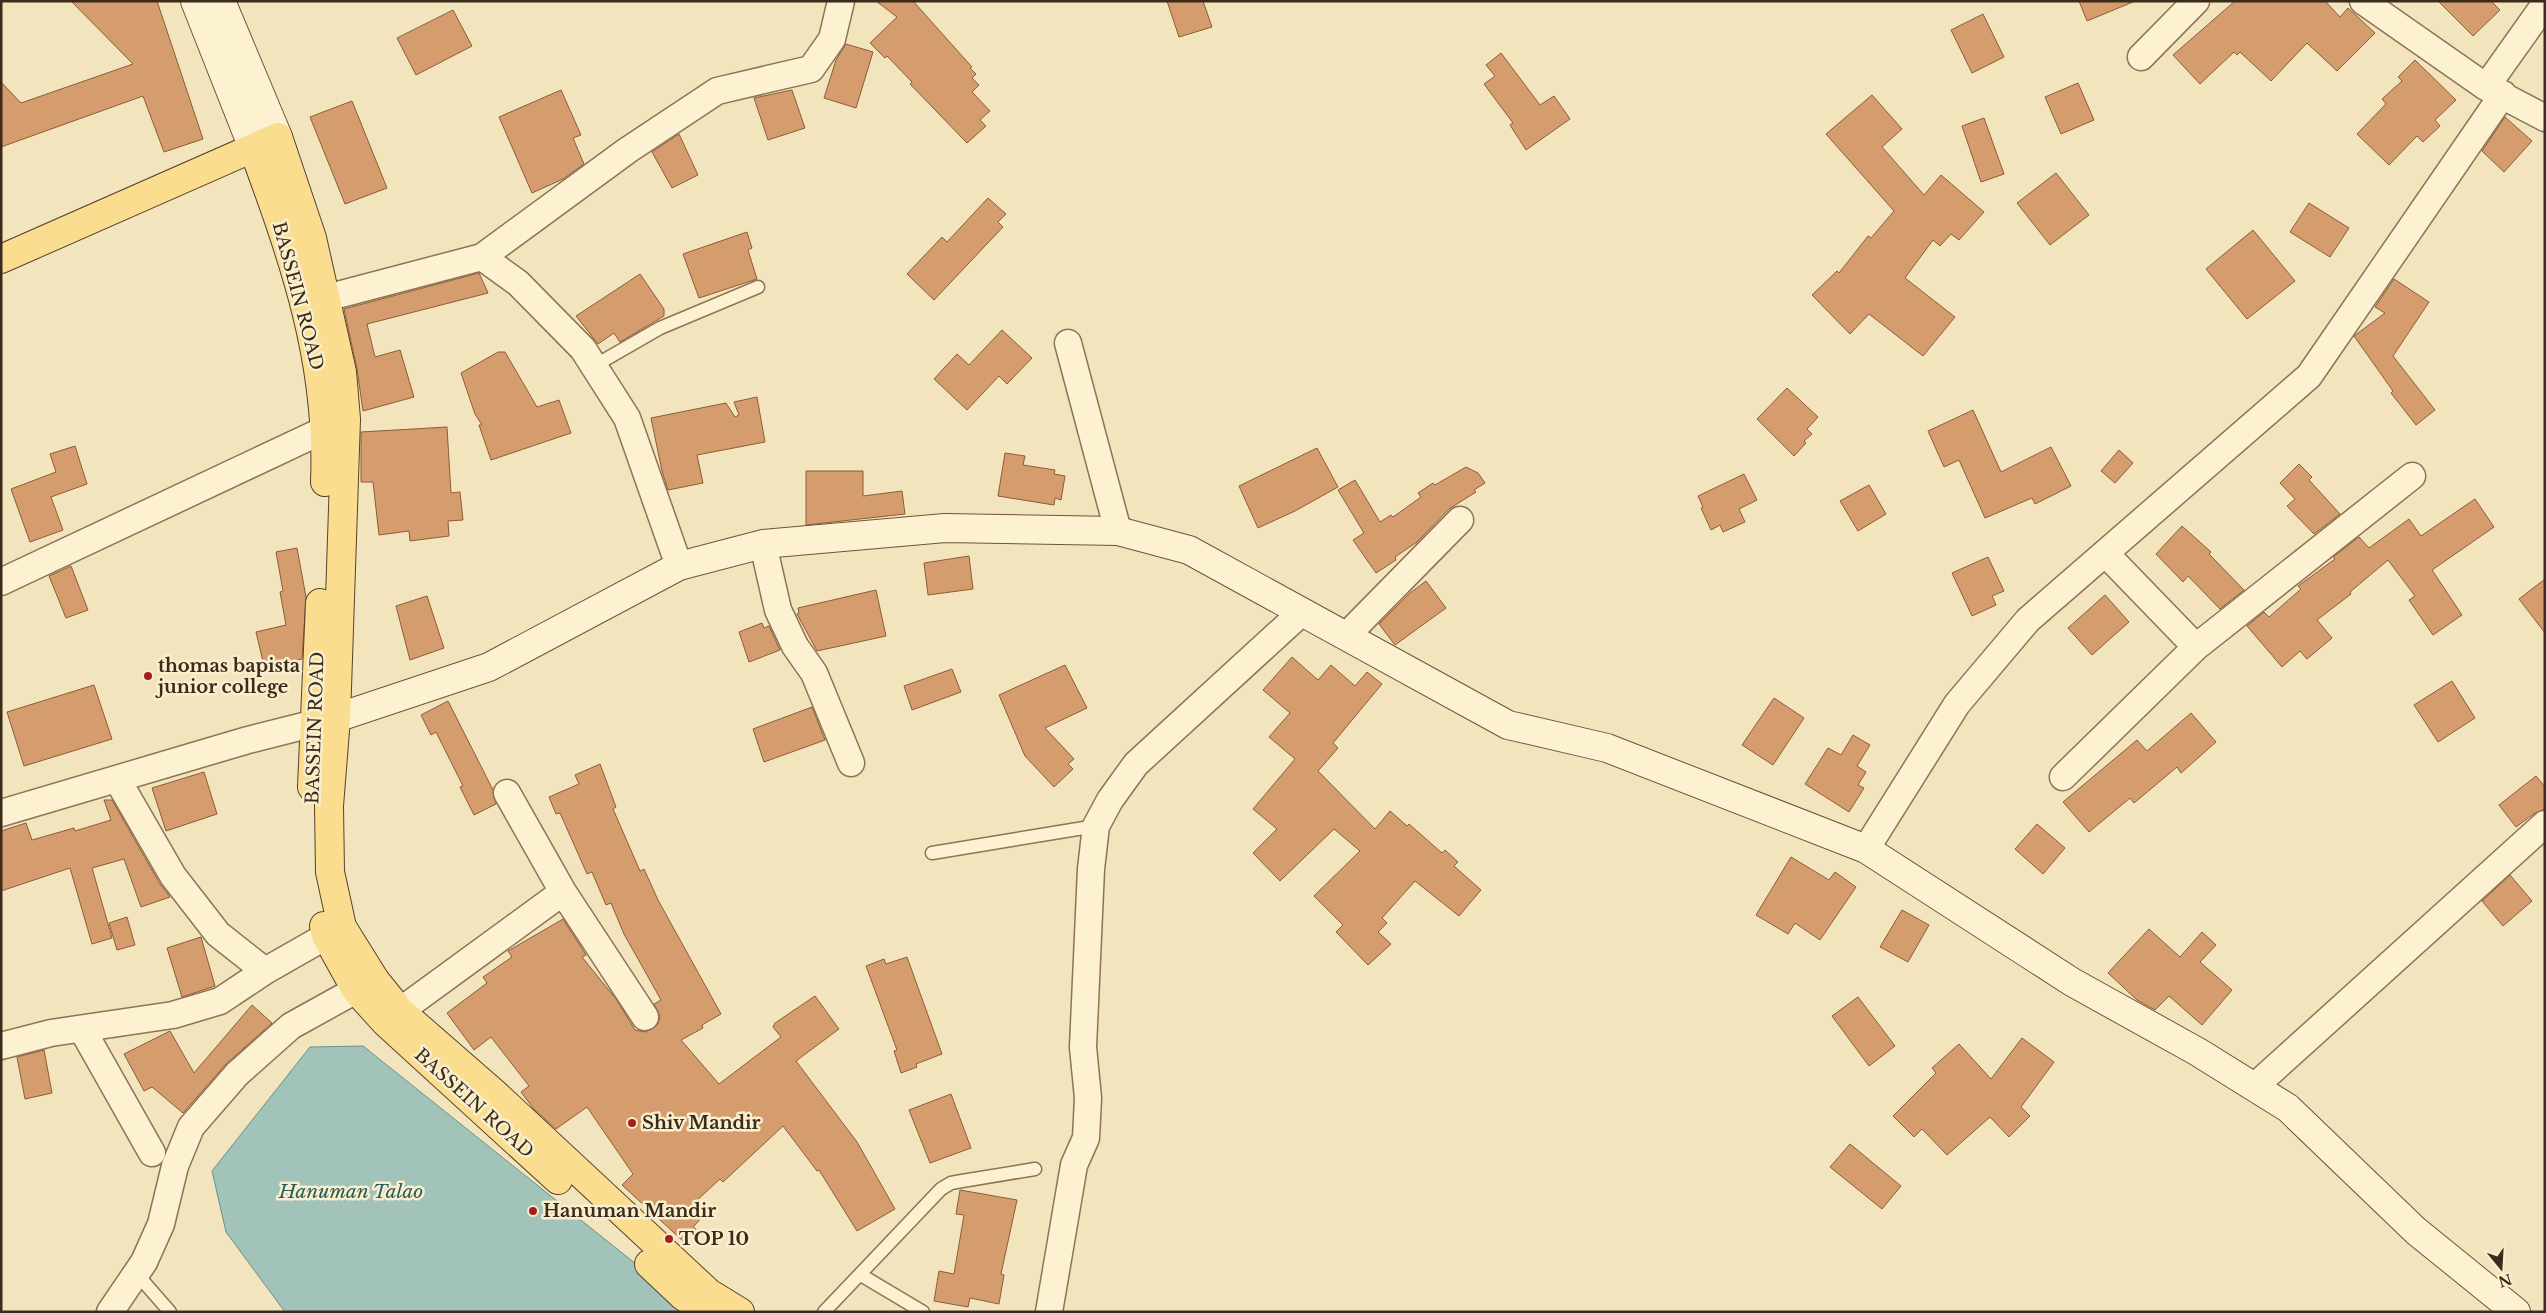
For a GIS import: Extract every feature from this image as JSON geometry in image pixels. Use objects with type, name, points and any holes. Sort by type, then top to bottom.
[{"type":"main road","name":"BASSEIN ROAD","points":[[195,1],[253,148],[288,245],[336,424]]},
{"type":"main road","points":[[221,1],[278,137],[312,238],[342,372],[336,424],[326,721],[330,872],[334,931],[366,985],[400,1011],[493,1092],[702,1286],[740,1312]]},
{"type":"main road","points":[[1,259],[278,137]]},
{"type":"main road","points":[[326,721],[489,667],[679,566],[764,544],[945,528],[1118,531],[1189,550],[1508,725],[1607,748],[1866,849],[2072,982],[2198,1052],[2288,1108],[2416,1231],[2516,1312]]},
{"type":"main road","name":"BASSEIN ROAD","points":[[366,985],[386,1023],[683,1296],[707,1312]]},
{"type":"street","points":[[326,298],[482,257],[628,150],[717,92],[811,69],[832,38],[841,1]]},
{"type":"street","points":[[2141,57],[2196,1]]},
{"type":"street","points":[[2363,1],[2494,90],[2545,118]]},
{"type":"street","points":[[1866,849],[1958,704],[2028,620],[2309,376],[2494,90],[2545,4]]},
{"type":"street","points":[[482,257],[518,283],[583,349],[594,366],[627,418],[679,566]]},
{"type":"street","points":[[1068,343],[1118,531]]},
{"type":"street","points":[[1,582],[336,424]]},
{"type":"street","points":[[2063,777],[2196,647],[2412,476]]},
{"type":"street","points":[[1346,636],[1460,520]]},
{"type":"street","points":[[764,544],[778,610],[795,646],[814,674],[851,762]]},
{"type":"street","points":[[2105,553],[2196,647]]},
{"type":"street","points":[[1049,1312],[1074,1165],[1086,1138],[1088,1098],[1083,1047],[1091,869],[1096,826],[1110,800],[1136,764],[1302,612]]},
{"type":"street","points":[[1,813],[248,740],[326,721]]},
{"type":"street","points":[[117,779],[174,876],[218,934],[264,971]]},
{"type":"street","points":[[508,793],[563,892],[645,1017]]},
{"type":"street","points":[[2254,1087],[2545,824]]},
{"type":"street","points":[[400,1011],[563,892]]},
{"type":"street","points":[[1,1046],[51,1033],[173,1015],[220,1001],[264,971],[334,931]]},
{"type":"street","points":[[110,1312],[144,1262],[161,1224],[175,1166],[191,1127],[237,1074],[291,1026],[366,985]]},
{"type":"street","points":[[82,1029],[152,1153]]},
{"type":"lane","points":[[594,366],[660,328],[758,287]]},
{"type":"lane","points":[[932,853],[1096,826]]},
{"type":"lane","points":[[824,1312],[941,1189],[951,1183],[1035,1169]]},
{"type":"lane","points":[[136,1273],[170,1312]]},
{"type":"lane","points":[[861,1275],[923,1312]]},
{"type":"water","name":"Hanuman Talao","points":[[363,1046],[696,1312],[285,1312],[226,1232],[212,1171],[310,1047]]},
{"type":"building","points":[[71,1],[157,1],[203,139],[164,152],[143,96],[1,147],[1,82],[21,103],[133,64]]},
{"type":"building","points":[[876,1],[913,1],[972,67],[970,68],[976,74],[972,78],[979,85],[972,92],[990,111],[980,120],[986,126],[967,143],[910,84],[912,82],[887,56],[885,58],[870,43],[897,17]]},
{"type":"building","points":[[1167,1],[1203,1],[1212,27],[1179,37]]},
{"type":"building","points":[[2079,1],[2133,1],[2133,2],[2087,21]]},
{"type":"building","points":[[2235,1],[2325,1],[2340,17],[2348,8],[2375,33],[2337,71],[2307,43],[2271,81],[2240,52],[2237,55],[2234,52],[2200,84],[2173,55]]},
{"type":"building","points":[[2438,1],[2491,1],[2500,10],[2473,36]]},
{"type":"building","points":[[453,10],[472,46],[416,75],[397,38]]},
{"type":"building","points":[[1983,14],[2004,57],[1972,73],[1951,30]]},
{"type":"building","points":[[846,44],[873,52],[856,108],[824,98],[836,60]]},
{"type":"building","points":[[1501,53],[1540,105],[1554,96],[1570,119],[1526,150],[1510,125],[1513,123],[1484,84],[1495,76],[1486,65]]},
{"type":"building","points":[[2415,60],[2456,100],[2435,120],[2440,126],[2423,142],[2417,136],[2389,165],[2357,134],[2386,104],[2382,99],[2402,81],[2398,77]]},
{"type":"building","points":[[2078,83],[2094,120],[2061,134],[2045,97]]},
{"type":"building","points":[[561,90],[581,135],[573,138],[584,164],[563,179],[532,193],[499,117]]},
{"type":"building","points":[[792,90],[805,128],[768,140],[754,98]]},
{"type":"building","points":[[1872,95],[1902,129],[1882,147],[1924,195],[1941,175],[1984,212],[1959,240],[1951,234],[1940,246],[1933,240],[1905,278],[1955,317],[1923,356],[1869,314],[1850,334],[1812,295],[1837,271],[1839,273],[1868,236],[1871,238],[1894,211],[1826,134]]},
{"type":"building","points":[[352,101],[387,188],[345,204],[310,117]]},
{"type":"building","points":[[2505,117],[2532,141],[2504,172],[2482,151]]},
{"type":"building","points":[[1984,118],[2004,174],[1981,182],[1962,126]]},
{"type":"building","points":[[679,134],[698,175],[672,188],[652,152]]},
{"type":"building","points":[[2056,173],[2089,215],[2050,245],[2017,203]]},
{"type":"building","points":[[988,198],[1006,214],[998,222],[1003,227],[934,300],[907,274],[942,237],[947,242]]},
{"type":"building","points":[[2309,203],[2349,228],[2330,257],[2290,232]]},
{"type":"building","points":[[2253,230],[2295,281],[2247,319],[2206,269]]},
{"type":"building","points":[[747,232],[752,248],[748,250],[757,279],[699,298],[683,254]]},
{"type":"building","points":[[479,273],[488,293],[367,324],[375,357],[400,350],[414,397],[363,411],[357,369],[344,309]]},
{"type":"building","points":[[640,274],[664,309],[664,316],[620,342],[614,333],[598,344],[576,316]]},
{"type":"building","points":[[2394,279],[2429,302],[2393,356],[2435,410],[2416,425],[2391,393],[2393,391],[2354,336],[2385,313],[2375,307]]},
{"type":"building","points":[[1002,330],[1032,358],[1007,384],[999,376],[967,410],[934,379],[957,354],[969,365]]},
{"type":"building","points":[[498,352],[505,352],[537,407],[559,400],[571,433],[491,460],[479,425],[482,425],[475,414],[461,373]]},
{"type":"building","points":[[1787,388],[1818,417],[1807,429],[1812,434],[1804,441],[1806,443],[1794,456],[1757,419]]},
{"type":"building","points":[[757,397],[765,442],[697,455],[703,483],[668,490],[651,418],[726,403],[735,417],[739,415],[734,402]]},
{"type":"building","points":[[1973,410],[2001,472],[2051,447],[2071,486],[2035,504],[2032,498],[1985,518],[1959,460],[1944,467],[1928,431]]},
{"type":"building","points":[[447,427],[451,493],[460,492],[463,520],[448,521],[449,536],[410,541],[409,531],[379,535],[373,482],[361,482],[361,432]]},
{"type":"building","points":[[75,446],[87,484],[51,497],[63,530],[30,542],[11,489],[56,472],[50,454]]},
{"type":"building","points":[[1317,448],[1338,487],[1295,511],[1258,528],[1239,486]]},
{"type":"building","points":[[2119,450],[2133,463],[2115,483],[2101,471]]},
{"type":"building","points":[[1005,453],[1025,456],[1023,465],[1055,470],[1054,474],[1065,476],[1061,500],[1055,498],[1054,505],[998,496]]},
{"type":"building","points":[[2299,464],[2312,477],[2309,480],[2340,514],[2314,534],[2287,506],[2295,499],[2280,483]]},
{"type":"building","points":[[1466,467],[1478,473],[1485,483],[1474,490],[1476,492],[1449,509],[1417,542],[1395,557],[1396,560],[1376,573],[1353,540],[1364,533],[1338,490],[1355,480],[1380,522],[1391,515],[1393,517],[1421,497],[1418,493],[1433,483],[1435,485]]},
{"type":"building","points":[[806,471],[863,471],[863,496],[902,491],[905,514],[806,525]]},
{"type":"building","points":[[1744,474],[1757,500],[1739,509],[1745,522],[1723,532],[1720,525],[1711,530],[1698,496]]},
{"type":"building","points":[[1869,485],[1886,514],[1858,531],[1840,501]]},
{"type":"building","points":[[2475,499],[2494,527],[2432,570],[2462,615],[2433,635],[2409,600],[2415,596],[2388,560],[2350,592],[2351,594],[2317,620],[2332,638],[2307,659],[2300,651],[2282,667],[2247,626],[2264,612],[2269,617],[2301,589],[2298,586],[2335,559],[2333,557],[2359,537],[2369,548],[2409,519],[2421,536]]},
{"type":"building","points":[[2182,526],[2211,552],[2209,554],[2244,590],[2220,609],[2188,576],[2183,582],[2156,554]]},
{"type":"building","points":[[297,548],[306,597],[302,659],[283,663],[284,666],[265,670],[256,632],[286,625],[280,592],[283,591],[276,552]]},
{"type":"building","points":[[969,556],[973,589],[928,595],[924,563]]},
{"type":"building","points":[[1988,557],[2004,591],[1992,596],[1996,605],[1972,616],[1952,573]]},
{"type":"building","points":[[71,566],[88,610],[66,618],[49,576]]},
{"type":"building","points":[[2545,579],[2545,633],[2519,599]]},
{"type":"building","points":[[1426,581],[1446,608],[1395,645],[1379,624],[1410,593]]},
{"type":"building","points":[[876,590],[886,636],[817,651],[797,614],[799,613],[798,608]]},
{"type":"building","points":[[2105,595],[2129,622],[2092,655],[2068,628]]},
{"type":"building","points":[[427,596],[444,648],[410,660],[396,606]]},
{"type":"building","points":[[762,623],[764,628],[769,626],[780,650],[749,662],[739,632]]},
{"type":"building","points":[[1292,657],[1318,680],[1331,665],[1355,686],[1367,672],[1382,684],[1333,743],[1338,748],[1318,771],[1375,829],[1390,811],[1407,826],[1409,824],[1442,853],[1445,850],[1458,862],[1454,866],[1481,890],[1459,916],[1415,881],[1382,918],[1387,923],[1378,932],[1391,944],[1368,965],[1336,932],[1343,925],[1314,896],[1360,851],[1334,829],[1280,881],[1253,853],[1277,829],[1253,809],[1295,759],[1269,737],[1290,713],[1263,690]]},
{"type":"building","points":[[1065,665],[1087,708],[1045,728],[1074,759],[1068,764],[1073,769],[1054,787],[1025,756],[999,695]]},
{"type":"building","points":[[952,669],[961,692],[912,710],[904,686]]},
{"type":"building","points":[[2452,681],[2475,718],[2438,742],[2414,705]]},
{"type":"building","points":[[94,685],[112,739],[24,766],[7,712]]},
{"type":"building","points":[[1774,698],[1804,718],[1773,765],[1742,745]]},
{"type":"building","points":[[448,701],[493,790],[496,804],[474,815],[460,787],[463,786],[436,732],[431,735],[421,715]]},
{"type":"building","points":[[812,707],[825,740],[764,762],[753,729]]},
{"type":"building","points":[[2191,713],[2216,742],[2181,773],[2177,767],[2134,803],[2130,798],[2089,832],[2063,802],[2137,740],[2147,751]]},
{"type":"building","points":[[1853,735],[1870,745],[1857,766],[1866,772],[1858,785],[1864,788],[1849,812],[1805,784],[1828,748],[1841,755]]},
{"type":"building","points":[[600,764],[616,807],[613,809],[640,871],[644,869],[658,900],[721,1014],[702,1025],[703,1028],[681,1040],[719,1084],[781,1037],[773,1027],[775,1023],[815,996],[839,1029],[796,1061],[857,1142],[895,1209],[857,1231],[819,1170],[817,1171],[783,1126],[723,1182],[720,1179],[694,1203],[705,1214],[693,1227],[696,1229],[684,1242],[622,1185],[633,1174],[587,1107],[556,1129],[533,1108],[521,1092],[529,1086],[491,1037],[474,1050],[447,1013],[487,983],[483,977],[512,957],[508,951],[563,919],[586,955],[582,957],[616,999],[635,1030],[646,1032],[658,1024],[660,1016],[654,1004],[661,1000],[624,934],[611,903],[606,905],[592,872],[587,874],[560,813],[556,814],[549,797],[579,784],[575,775]]},
{"type":"building","points":[[204,772],[217,814],[166,831],[152,788]]},
{"type":"building","points":[[2536,776],[2545,787],[2545,809],[2535,813],[2516,827],[2499,805]]},
{"type":"building","points":[[104,800],[112,800],[160,884],[170,897],[141,907],[124,859],[92,868],[112,938],[92,944],[70,868],[1,891],[1,831],[26,823],[32,840],[74,828],[75,831],[111,820]]},
{"type":"building","points":[[2037,824],[2065,848],[2043,874],[2015,849]]},
{"type":"building","points":[[1791,857],[1829,880],[1835,872],[1856,887],[1820,940],[1795,923],[1788,934],[1756,915]]},
{"type":"building","points":[[2510,875],[2532,901],[2503,926],[2482,901]]},
{"type":"building","points":[[1902,910],[1929,925],[1908,962],[1880,947]]},
{"type":"building","points":[[127,917],[135,945],[117,950],[109,923]]},
{"type":"building","points":[[2149,929],[2180,957],[2202,932],[2216,945],[2200,962],[2232,990],[2202,1025],[2169,996],[2155,1010],[2137,1000],[2108,973]]},
{"type":"building","points":[[201,937],[215,986],[182,997],[167,948]]},
{"type":"building","points":[[907,957],[942,1054],[916,1064],[917,1067],[901,1073],[894,1051],[897,1050],[866,966],[884,959],[886,964]]},
{"type":"building","points":[[1858,997],[1895,1046],[1869,1066],[1832,1016]]},
{"type":"building","points":[[252,1005],[272,1023],[226,1064],[183,1113],[152,1087],[144,1091],[124,1054],[170,1031],[194,1073]]},
{"type":"building","points":[[2022,1038],[2054,1062],[2021,1107],[2030,1116],[2009,1137],[1990,1117],[1947,1155],[1922,1129],[1914,1137],[1893,1116],[1936,1073],[1932,1068],[1959,1044],[1991,1079]]},
{"type":"building","points":[[44,1050],[52,1093],[25,1099],[17,1057]]},
{"type":"building","points":[[951,1094],[971,1148],[930,1163],[909,1110]]},
{"type":"building","points":[[1850,1144],[1901,1186],[1882,1209],[1830,1167]]},
{"type":"building","points":[[960,1190],[1017,1200],[1001,1274],[1004,1275],[999,1304],[970,1298],[968,1307],[934,1301],[939,1271],[954,1274],[964,1215],[956,1214]]},
{"type":"place","name":"thomas bapista junior college","points":[[148,676]]},
{"type":"place","name":"Shiv Mandir","points":[[632,1123]]},
{"type":"place","name":"Hanuman Mandir","points":[[533,1211]]},
{"type":"place","name":"TOP 10","points":[[669,1239]]}]
